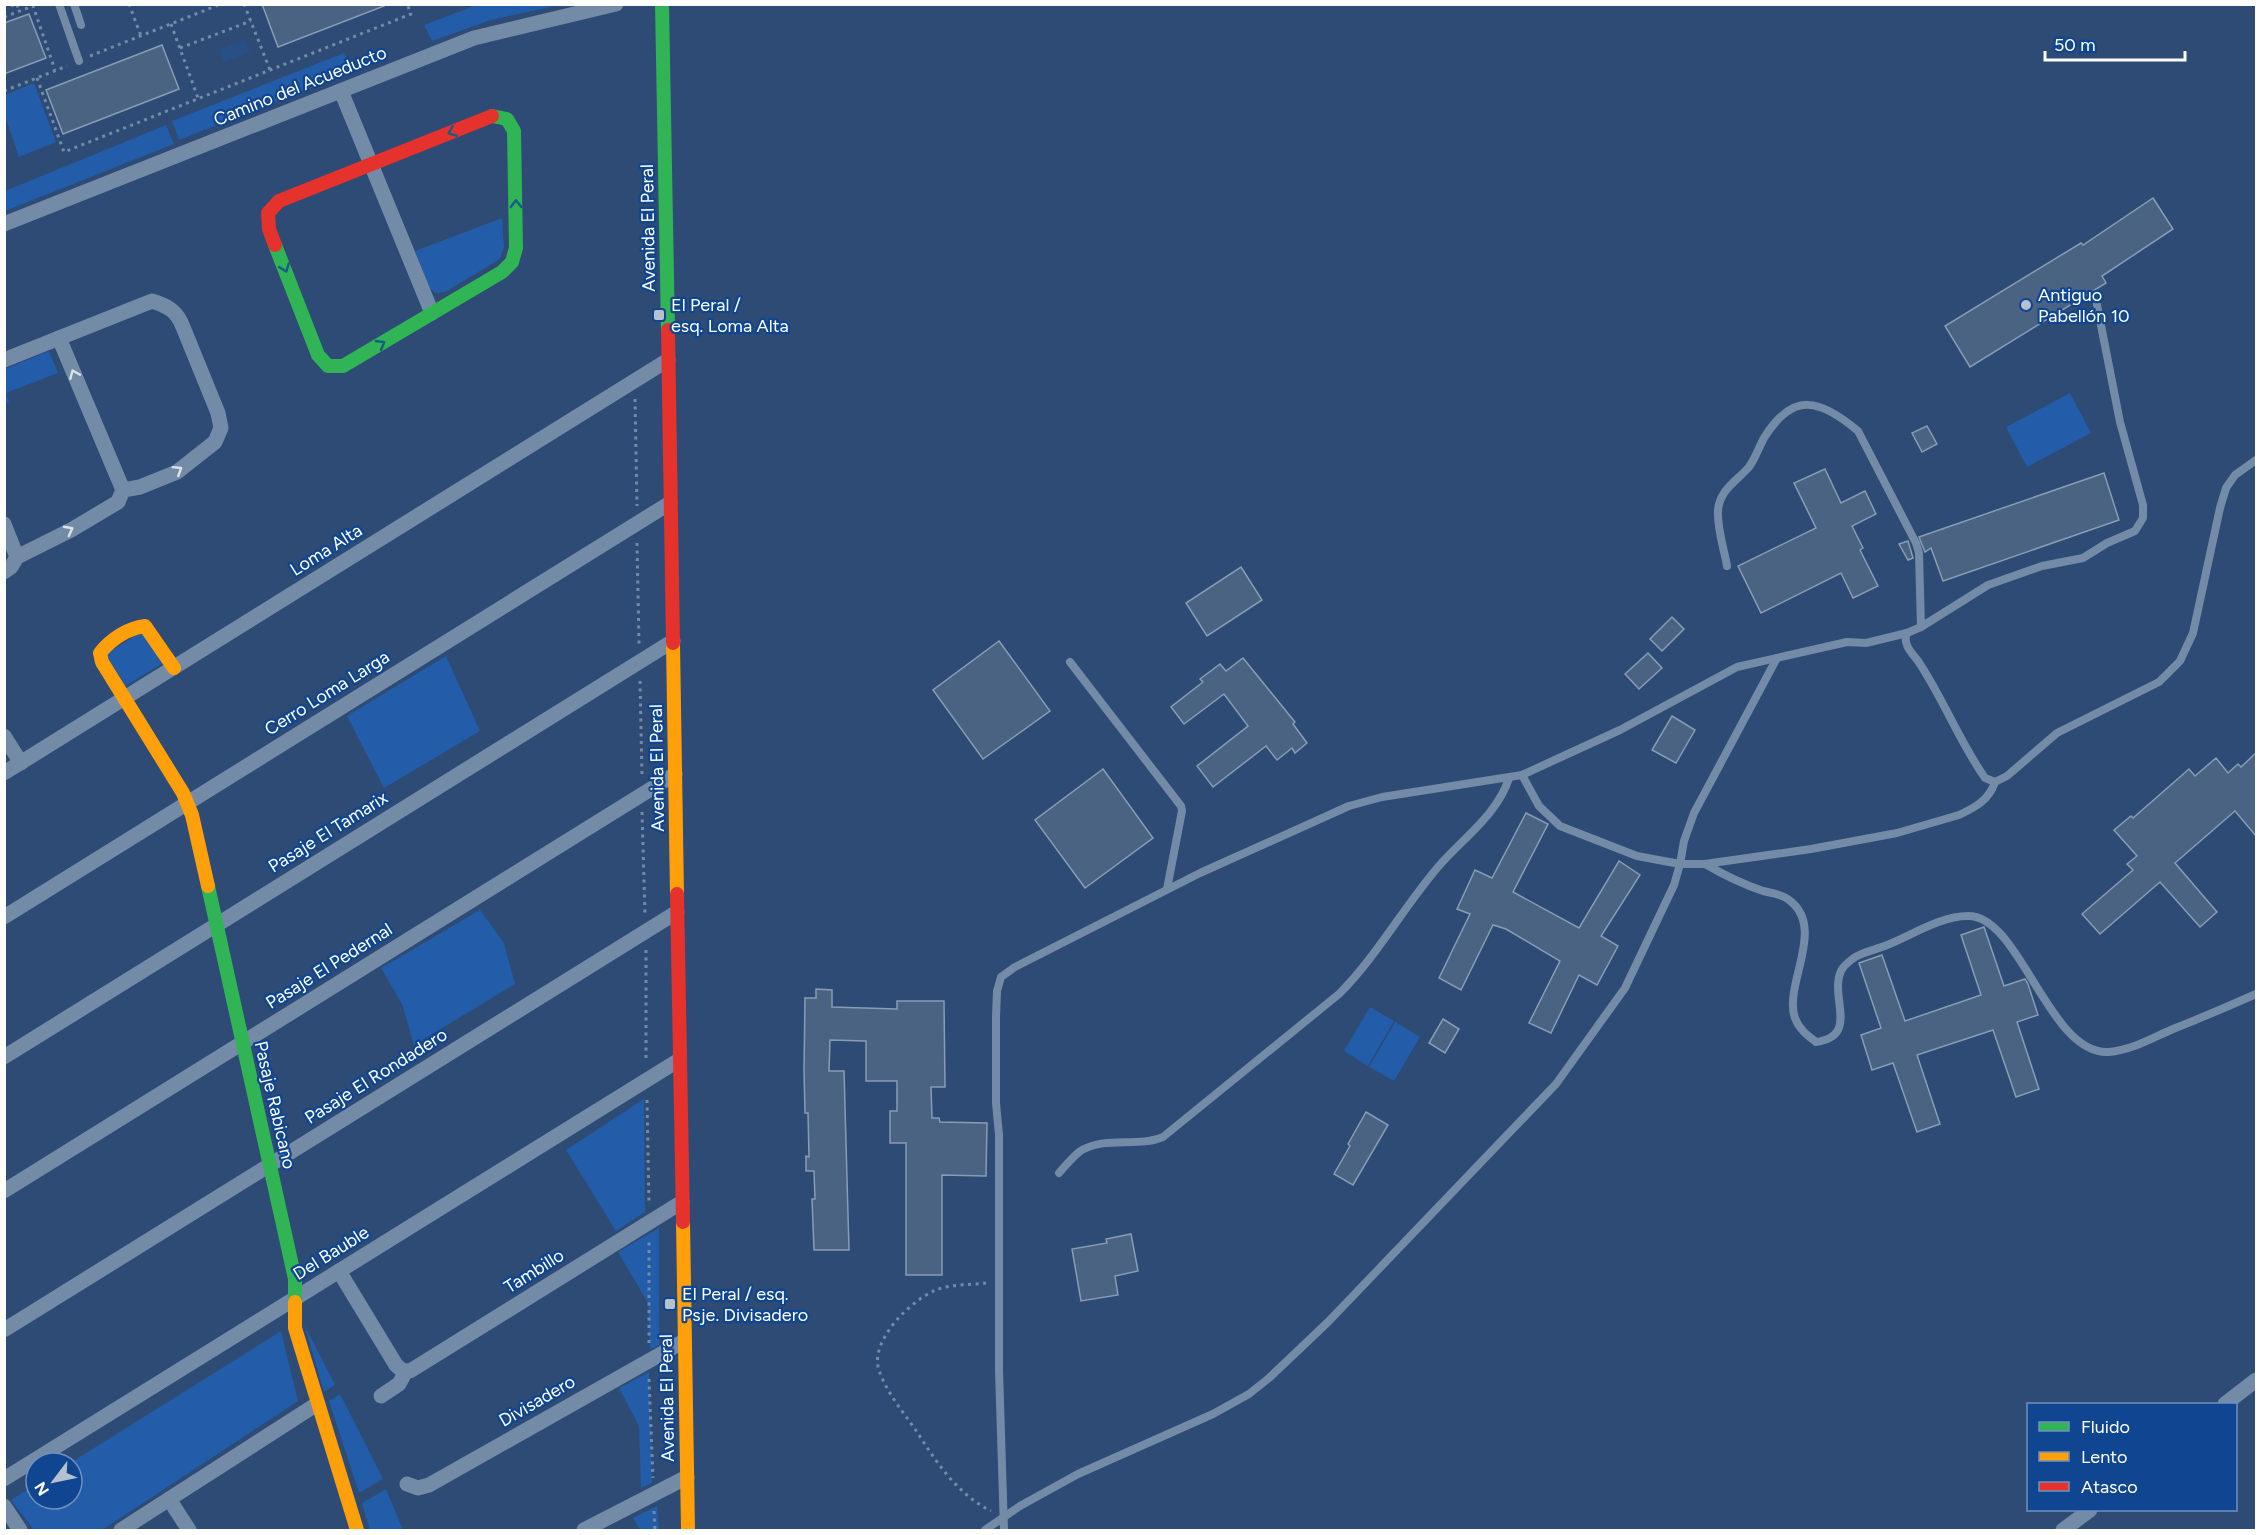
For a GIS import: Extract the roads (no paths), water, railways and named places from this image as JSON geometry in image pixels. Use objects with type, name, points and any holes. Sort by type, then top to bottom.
[{"type":"street","name":"Camino del Acueducto","points":[[4,224],[474,38],[616,4]]},
{"type":"street","name":"Avenida El Peral","points":[[662,4],[688,1530]]},
{"type":"street","points":[[341,90],[432,314]]},
{"type":"street","points":[[492,116],[507,119],[514,131],[516,248],[512,262],[502,272],[432,314],[343,366],[328,366],[318,355],[269,229],[268,213],[279,201],[492,116]]},
{"type":"street","points":[[4,360],[152,301],[170,307],[180,318],[218,413],[221,428],[215,442],[177,472],[140,487],[123,490]]},
{"type":"street","points":[[4,572],[11,567],[17,557],[71,530],[118,502],[123,490],[59,338]]},
{"type":"street","name":"Loma Alta","points":[[4,773],[668,360]]},
{"type":"street","name":"Cerro Loma Larga","points":[[4,917],[670,503]]},
{"type":"street","points":[[4,524],[17,557]]},
{"type":"street","name":"Pasaje Rabicano","points":[[174,668],[149,628],[140,626],[102,649],[100,653],[102,662],[188,803],[295,1279],[295,1328],[357,1530]]},
{"type":"street","name":"Pasaje El Tamarix","points":[[4,1056],[673,641]]},
{"type":"street","points":[[4,735],[21,763]]},
{"type":"street","name":"Pasaje El Pedernal","points":[[4,1191],[675,774]]},
{"type":"street","name":"Pasaje El Rondadero","points":[[4,1330],[677,912]]},
{"type":"street","name":"Del Bauble","points":[[4,1479],[679,1060]]},
{"type":"street","name":"Tambillo","points":[[381,1396],[399,1384],[406,1371],[682,1202]]},
{"type":"street","points":[[339,1271],[396,1365],[399,1369],[406,1371]]},
{"type":"street","name":"Divisadero","points":[[407,1484],[418,1488],[429,1485],[684,1341]]},
{"type":"street","points":[[2226,1403],[2256,1380]]},
{"type":"street","points":[[122,1530],[317,1404]]},
{"type":"street","points":[[584,1530],[687,1477]]},
{"type":"street","points":[[169,1499],[189,1530]]},
{"type":"street","points":[[4,1506],[20,1530]]},
{"type":"street","points":[[2063,1530],[2087,1511]]},
{"type":"lane","points":[[59,4],[79,61]]},
{"type":"lane","points":[[74,4],[81,25]]},
{"type":"lane","points":[[1004,1530],[999,1370],[999,1135],[996,1103],[997,991],[1001,977],[1015,967],[1167,889],[1349,806],[1382,797],[1522,775],[1620,730],[1727,672],[1847,642],[1866,643],[1907,633],[1922,627],[1988,585],[2042,566],[2083,558],[2106,543],[2135,531],[2141,524],[2143,505],[2120,422],[2097,305]]},
{"type":"lane","points":[[1727,566],[1718,512],[1720,498],[1750,465],[1773,423],[1792,408],[1814,404],[1843,418],[1858,430],[1916,543],[1919,553],[1922,627]]},
{"type":"lane","points":[[1522,775],[1539,806],[1560,826],[1637,856],[1680,864],[1705,864],[1811,849],[1897,833],[1959,815],[1985,800],[1990,795],[1995,782],[2007,776],[2057,734],[2158,682],[2180,661],[2198,616],[2223,496],[2235,475],[2256,460]]},
{"type":"lane","points":[[1907,633],[1905,640],[1907,646],[1934,687],[1982,775],[1995,782]]},
{"type":"lane","points":[[986,1530],[1078,1474],[1213,1414],[1249,1394],[1328,1322],[1556,1084],[1625,988],[1674,885],[1684,841],[1694,813],[1777,658]]},
{"type":"lane","points":[[1070,662],[1181,806],[1182,811],[1167,889]]},
{"type":"lane","points":[[1059,1173],[1079,1152],[1088,1148],[1145,1142],[1163,1137],[1339,994],[1359,972],[1437,867],[1502,797],[1509,778]]},
{"type":"lane","points":[[1705,864],[1728,878],[1789,900],[1798,909],[1805,925],[1805,936],[1794,999],[1794,1017],[1802,1032],[1816,1042],[1826,1041],[1837,1033],[1841,1022],[1839,984],[1841,971],[1855,957],[1945,921],[1967,916],[1984,918],[1998,932],[2024,965],[2063,1026],[2073,1036],[2089,1047],[2106,1052],[2129,1048],[2256,994]]},
{"type":"place","name":"Antiguo Pabellón 10","points":[[2026,305]]},
{"type":"place","name":"El Peral / esq. Loma Alta","points":[[659,315]]},
{"type":"place","name":"El Peral / esq. Psje. Divisadero","points":[[670,1304]]}]
